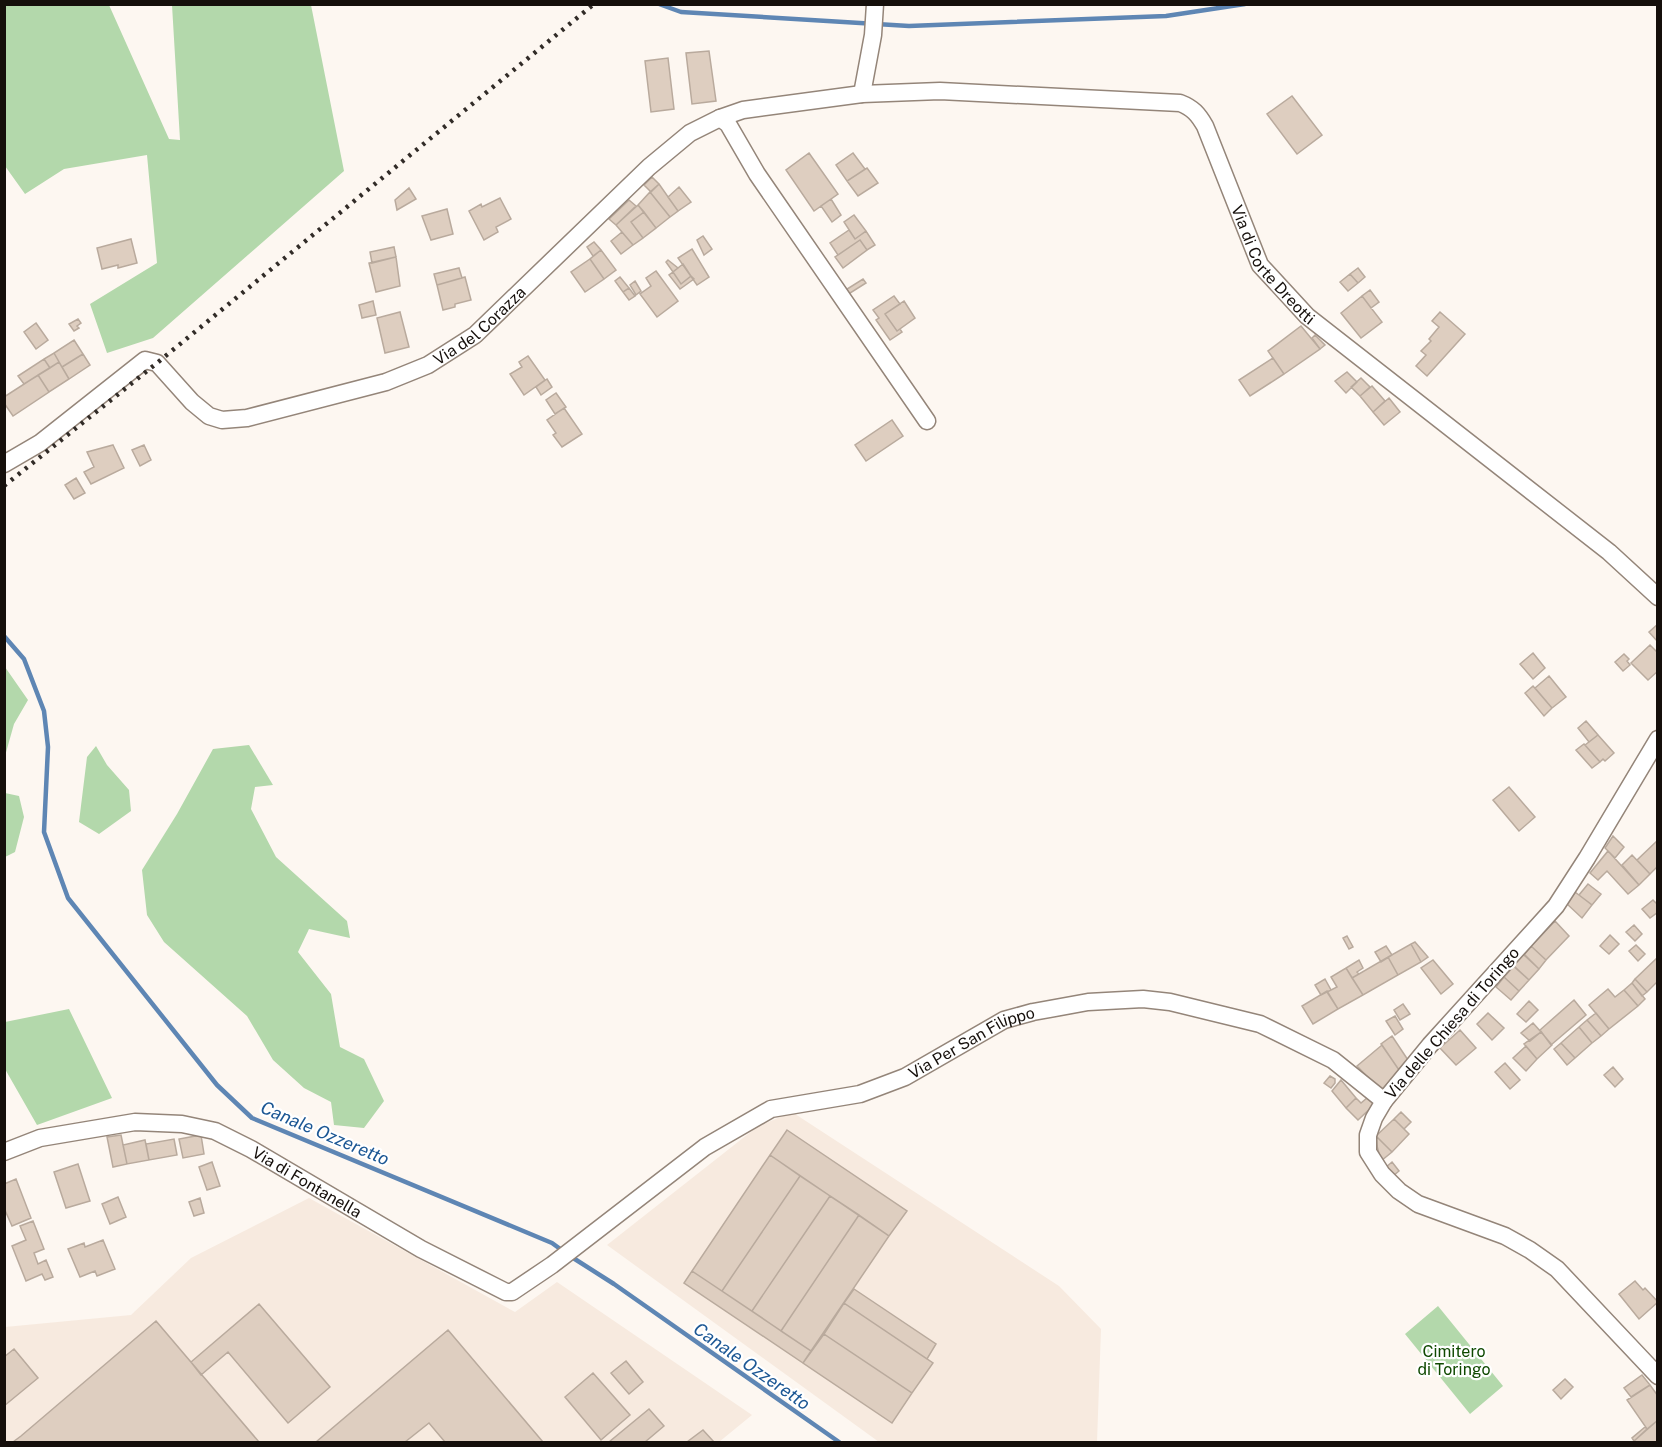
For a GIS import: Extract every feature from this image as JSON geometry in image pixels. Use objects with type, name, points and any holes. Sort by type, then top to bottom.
[{"type":"street","points":[[862,94],[876,5]]},
{"type":"street","name":"Via di Corte Dreotti","points":[[862,94],[940,91],[1180,104],[1191,107],[1205,126],[1260,265],[1307,316],[1609,552],[1658,597]]},
{"type":"street","name":"Via del Corazza","points":[[4,464],[40,443],[145,360],[157,363],[192,402],[209,416],[222,420],[247,418],[386,382],[428,365],[475,335],[666,153],[690,134],[720,118],[743,110],[862,94]]},
{"type":"street","points":[[720,118],[728,124],[757,174],[927,422]]},
{"type":"street","name":"Via delle Chiesa di Toringo","points":[[1658,738],[1556,906],[1430,1045],[1384,1101],[1374,1118],[1368,1135],[1368,1152],[1382,1174],[1393,1185],[1418,1204],[1505,1236],[1557,1269],[1658,1376]]},
{"type":"street","name":"Via Per San Filippo","points":[[582,1241],[705,1147],[771,1109],[860,1094],[904,1077],[1004,1020],[1088,1002],[1143,999],[1170,1002],[1260,1024],[1333,1060],[1384,1101]]},
{"type":"street","name":"Via di Fontanella","points":[[4,1152],[40,1138],[135,1122],[193,1126],[215,1131],[229,1136],[421,1250],[506,1292],[518,1290],[582,1241]]},
{"type":"shaded area","points":[[792,1112],[1059,1286],[1101,1329],[1097,1442],[879,1442],[607,1245],[757,1127]]},
{"type":"shaded area","points":[[309,1198],[515,1312],[557,1282],[752,1415],[719,1442],[5,1442],[5,1327],[131,1315],[191,1258]]},
{"type":"green space","points":[[4,5],[109,5],[169,139],[180,140],[172,5],[311,5],[344,171],[153,338],[107,353],[90,304],[157,263],[147,155],[64,169],[25,194],[5,166]]},
{"type":"green space","points":[[5,667],[28,700],[14,724],[5,756]]},
{"type":"green space","points":[[249,745],[273,785],[255,787],[251,809],[276,857],[347,921],[350,938],[309,929],[298,952],[331,994],[340,1047],[364,1059],[384,1101],[364,1128],[334,1125],[331,1102],[304,1088],[273,1060],[247,1016],[164,942],[147,915],[142,870],[177,814],[213,749]]},
{"type":"green space","points":[[96,746],[107,765],[129,790],[131,811],[99,834],[79,822],[87,757]]},
{"type":"green space","points":[[5,793],[19,796],[24,817],[15,852],[5,857]]},
{"type":"green space","points":[[69,1009],[112,1098],[37,1125],[5,1069],[5,1022]]},
{"type":"green space","name":"Cimitero di Toringo","points":[[1438,1306],[1503,1386],[1470,1414],[1405,1334]]},
{"type":"building","points":[[709,51],[716,101],[692,104],[686,53]]},
{"type":"building","points":[[668,58],[674,109],[651,112],[645,61]]},
{"type":"building","points":[[1292,96],[1322,135],[1297,154],[1267,114]]},
{"type":"building","points":[[809,153],[838,194],[814,211],[786,170]]},
{"type":"building","points":[[853,153],[865,169],[847,181],[836,165]]},
{"type":"building","points":[[867,168],[878,183],[858,196],[847,181]]},
{"type":"building","points":[[652,177],[659,184],[651,192],[644,185]]},
{"type":"building","points":[[659,184],[678,211],[670,217],[650,192]]},
{"type":"building","points":[[679,187],[691,202],[678,211],[668,197]]},
{"type":"building","points":[[409,188],[416,199],[397,210],[395,200]]},
{"type":"building","points":[[650,192],[670,217],[656,228],[638,205]]},
{"type":"building","points":[[500,198],[511,219],[496,227],[498,232],[484,240],[469,211],[481,204],[482,207]]},
{"type":"building","points":[[831,199],[841,215],[832,222],[821,206]]},
{"type":"building","points":[[629,200],[636,206],[616,225],[609,219]]},
{"type":"building","points":[[638,205],[644,212],[631,222],[643,238],[633,245],[616,225]]},
{"type":"building","points":[[447,209],[453,234],[431,240],[422,216]]},
{"type":"building","points":[[644,212],[656,228],[643,238],[631,222]]},
{"type":"building","points":[[854,215],[866,231],[855,239],[844,222]]},
{"type":"building","points":[[849,230],[855,239],[866,231],[875,245],[867,250],[860,240],[838,255],[830,243]]},
{"type":"building","points":[[622,232],[633,245],[621,254],[611,241]]},
{"type":"building","points":[[703,236],[712,249],[704,255],[697,240]]},
{"type":"building","points":[[131,239],[137,263],[102,269],[97,248]]},
{"type":"building","points":[[860,240],[867,250],[843,268],[835,257]]},
{"type":"building","points":[[594,242],[601,250],[593,256],[587,247]]},
{"type":"building","points":[[394,247],[396,257],[372,263],[370,252]]},
{"type":"building","points":[[692,249],[709,277],[697,285],[678,258]]},
{"type":"building","points":[[601,250],[616,270],[604,279],[590,259]]},
{"type":"building","points":[[396,257],[400,286],[376,292],[369,263]]},
{"type":"building","points":[[590,259],[604,279],[585,292],[571,272]]},
{"type":"building","points":[[668,260],[678,268],[673,272],[666,262]]},
{"type":"building","points":[[683,264],[691,276],[681,284],[673,272]]},
{"type":"building","points":[[459,268],[462,278],[437,285],[434,274]]},
{"type":"building","points":[[1358,268],[1365,277],[1358,283],[1350,274]]},
{"type":"building","points":[[656,271],[678,301],[657,317],[640,294],[651,286],[646,278]]},
{"type":"building","points":[[673,272],[681,284],[691,276],[694,279],[680,289],[669,275]]},
{"type":"building","points":[[1350,274],[1358,283],[1348,291],[1340,282]]},
{"type":"building","points":[[465,277],[471,300],[443,310],[437,285]]},
{"type":"building","points":[[620,277],[629,288],[623,292],[615,281]]},
{"type":"building","points":[[863,279],[866,283],[847,295],[844,291]]},
{"type":"building","points":[[635,281],[641,291],[636,295],[630,285]]},
{"type":"building","points":[[629,288],[635,296],[629,300],[623,292]]},
{"type":"building","points":[[1370,290],[1379,302],[1371,308],[1362,296]]},
{"type":"building","points":[[894,296],[900,304],[885,314],[897,331],[900,329],[902,332],[890,340],[876,320],[879,318],[873,310]]},
{"type":"building","points":[[1362,296],[1382,322],[1361,338],[1341,313]]},
{"type":"building","points":[[373,301],[376,315],[362,318],[359,305]]},
{"type":"building","points":[[904,301],[915,318],[897,331],[885,314]]},
{"type":"building","points":[[400,312],[409,347],[385,353],[377,318]]},
{"type":"building","points":[[1440,312],[1465,334],[1427,376],[1416,366],[1426,355],[1421,351],[1431,341],[1429,339],[1439,327],[1432,321]]},
{"type":"building","points":[[78,319],[81,323],[74,331],[69,324]]},
{"type":"building","points":[[36,323],[48,340],[36,349],[24,332]]},
{"type":"building","points":[[1301,326],[1320,349],[1284,374],[1268,351]]},
{"type":"building","points":[[1315,335],[1325,345],[1320,349],[1312,338]]},
{"type":"building","points":[[74,340],[83,354],[62,367],[54,353]]},
{"type":"building","points":[[54,353],[59,362],[50,368],[44,359]]},
{"type":"building","points":[[83,354],[90,365],[69,379],[62,367]]},
{"type":"building","points":[[528,356],[545,380],[524,395],[510,374],[522,367],[519,362]]},
{"type":"building","points":[[1273,358],[1284,374],[1250,396],[1239,380]]},
{"type":"building","points":[[44,359],[50,368],[24,384],[18,376]]},
{"type":"building","points":[[59,362],[69,379],[49,392],[38,375]]},
{"type":"building","points":[[1347,372],[1357,382],[1346,393],[1335,381]]},
{"type":"building","points":[[38,375],[49,392],[13,416],[4,403],[4,397]]},
{"type":"building","points":[[1361,378],[1370,387],[1360,396],[1351,387]]},
{"type":"building","points":[[547,379],[552,387],[541,395],[536,387]]},
{"type":"building","points":[[1372,386],[1385,401],[1373,412],[1360,396]]},
{"type":"building","points":[[556,393],[566,407],[555,414],[546,400]]},
{"type":"building","points":[[1389,398],[1400,412],[1384,425],[1373,412]]},
{"type":"building","points":[[564,408],[582,434],[562,447],[553,435],[556,433],[547,420]]},
{"type":"building","points":[[892,420],[903,436],[866,461],[855,445]]},
{"type":"building","points":[[113,445],[124,468],[91,484],[84,472],[94,467],[87,452]]},
{"type":"building","points":[[144,445],[151,460],[140,466],[132,450]]},
{"type":"building","points":[[76,478],[85,493],[74,499],[65,485]]},
{"type":"building","points":[[1658,624],[1658,642],[1649,632]]},
{"type":"building","points":[[1650,645],[1658,653],[1658,671],[1648,680],[1631,663]]},
{"type":"building","points":[[1533,653],[1545,668],[1533,679],[1520,664]]},
{"type":"building","points":[[1624,654],[1629,659],[1627,661],[1630,665],[1623,671],[1615,662]]},
{"type":"building","points":[[1549,676],[1566,697],[1552,708],[1535,688]]},
{"type":"building","points":[[1533,686],[1552,708],[1544,716],[1525,693]]},
{"type":"building","points":[[1586,721],[1598,735],[1589,742],[1578,728]]},
{"type":"building","points":[[1598,735],[1614,753],[1605,761],[1603,759],[1600,762],[1585,745]]},
{"type":"building","points":[[1584,744],[1600,762],[1592,768],[1576,750]]},
{"type":"building","points":[[1509,787],[1535,817],[1519,831],[1493,800]]},
{"type":"building","points":[[1613,836],[1624,847],[1615,858],[1605,848]]},
{"type":"building","points":[[1658,840],[1658,866],[1650,874],[1637,860]]},
{"type":"building","points":[[1608,851],[1639,885],[1628,894],[1607,871],[1598,880],[1590,873]]},
{"type":"building","points":[[1632,855],[1650,874],[1639,885],[1622,865]]},
{"type":"building","points":[[1588,884],[1601,894],[1592,905],[1579,895]]},
{"type":"building","points":[[1575,892],[1592,905],[1582,918],[1567,904]]},
{"type":"building","points":[[1653,900],[1658,905],[1658,912],[1650,918],[1642,909]]},
{"type":"building","points":[[1555,921],[1569,936],[1546,960],[1531,946]]},
{"type":"building","points":[[1634,925],[1642,934],[1635,941],[1626,932]]},
{"type":"building","points":[[1610,935],[1619,944],[1609,954],[1600,946]]},
{"type":"building","points":[[1347,936],[1353,947],[1349,949],[1343,938]]},
{"type":"building","points":[[1415,942],[1428,957],[1421,962],[1411,944]]},
{"type":"building","points":[[1411,944],[1421,962],[1398,975],[1388,957]]},
{"type":"building","points":[[1636,945],[1645,954],[1638,961],[1629,951]]},
{"type":"building","points":[[1386,946],[1392,955],[1381,962],[1375,952]]},
{"type":"building","points":[[1531,946],[1546,960],[1539,969],[1524,955]]},
{"type":"building","points":[[1522,952],[1539,969],[1529,980],[1511,964]]},
{"type":"building","points":[[1388,957],[1398,975],[1363,995],[1352,978]]},
{"type":"building","points":[[1658,957],[1658,981],[1647,992],[1635,979]]},
{"type":"building","points":[[1359,960],[1363,968],[1352,978],[1346,968]]},
{"type":"building","points":[[1433,960],[1453,984],[1441,994],[1421,968]]},
{"type":"building","points":[[1514,966],[1529,980],[1519,991],[1504,977]]},
{"type":"building","points":[[1346,968],[1363,995],[1338,1009],[1327,992],[1337,987],[1331,977]]},
{"type":"building","points":[[1504,977],[1519,991],[1511,1000],[1496,987]]},
{"type":"building","points":[[1325,979],[1331,990],[1321,995],[1315,985]]},
{"type":"building","points":[[1635,979],[1647,992],[1642,996],[1632,983]]},
{"type":"building","points":[[1632,983],[1645,999],[1638,1006],[1624,990]]},
{"type":"building","points":[[1608,989],[1615,997],[1624,990],[1638,1006],[1609,1029],[1589,1005]]},
{"type":"building","points":[[1327,991],[1338,1009],[1313,1024],[1302,1006]]},
{"type":"building","points":[[1574,1000],[1586,1015],[1551,1045],[1540,1030]]},
{"type":"building","points":[[1529,1001],[1538,1010],[1526,1022],[1517,1014]]},
{"type":"building","points":[[1403,1004],[1410,1014],[1400,1020],[1394,1010]]},
{"type":"building","points":[[1488,1013],[1504,1028],[1492,1040],[1477,1024]]},
{"type":"building","points":[[1596,1013],[1609,1029],[1601,1036],[1587,1020]]},
{"type":"building","points":[[1395,1016],[1403,1029],[1395,1035],[1386,1021]]},
{"type":"building","points":[[1587,1020],[1601,1036],[1592,1043],[1579,1027]]},
{"type":"building","points":[[1533,1023],[1541,1032],[1530,1041],[1521,1033]]},
{"type":"building","points":[[1579,1027],[1592,1043],[1575,1058],[1561,1043]]},
{"type":"building","points":[[1460,1030],[1476,1048],[1456,1065],[1440,1048]]},
{"type":"building","points":[[1541,1032],[1552,1045],[1537,1059],[1524,1044]]},
{"type":"building","points":[[1392,1036],[1408,1060],[1399,1070],[1381,1044]]},
{"type":"building","points":[[1561,1043],[1575,1058],[1567,1065],[1554,1049]]},
{"type":"building","points":[[1382,1045],[1399,1070],[1381,1091],[1357,1066]]},
{"type":"building","points":[[1526,1046],[1537,1059],[1526,1071],[1513,1058]]},
{"type":"building","points":[[1505,1063],[1520,1080],[1510,1089],[1495,1072]]},
{"type":"building","points":[[1613,1067],[1623,1079],[1615,1087],[1604,1075]]},
{"type":"building","points":[[1330,1076],[1335,1079],[1331,1088],[1324,1083]]},
{"type":"building","points":[[1341,1080],[1356,1098],[1346,1108],[1332,1091]]},
{"type":"building","points":[[1356,1098],[1361,1103],[1367,1098],[1375,1104],[1358,1120],[1346,1108]]},
{"type":"building","points":[[1401,1112],[1411,1122],[1404,1129],[1394,1119]]},
{"type":"building","points":[[1394,1119],[1409,1134],[1392,1152],[1376,1136]]},
{"type":"building","points":[[787,1130],[907,1211],[889,1236],[770,1155]]},
{"type":"building","points":[[121,1135],[127,1164],[113,1167],[107,1137]]},
{"type":"building","points":[[201,1135],[204,1154],[183,1158],[179,1139]]},
{"type":"building","points":[[1376,1136],[1392,1152],[1381,1161],[1377,1146]]},
{"type":"building","points":[[174,1139],[177,1155],[149,1160],[146,1144]]},
{"type":"building","points":[[145,1140],[149,1160],[127,1164],[123,1145]]},
{"type":"building","points":[[770,1155],[800,1176],[722,1291],[692,1271]]},
{"type":"building","points":[[212,1162],[220,1186],[207,1190],[199,1167]]},
{"type":"building","points":[[1392,1162],[1399,1171],[1393,1176],[1385,1168]]},
{"type":"building","points":[[78,1164],[90,1201],[66,1208],[54,1172]]},
{"type":"building","points":[[800,1176],[830,1196],[752,1311],[722,1291]]},
{"type":"building","points":[[16,1179],[31,1218],[12,1226],[4,1208],[4,1184]]},
{"type":"building","points":[[830,1196],[859,1215],[781,1331],[752,1311]]},
{"type":"building","points":[[118,1197],[126,1217],[110,1224],[102,1204]]},
{"type":"building","points":[[200,1198],[204,1213],[194,1216],[189,1202]]},
{"type":"building","points":[[859,1215],[889,1236],[811,1351],[781,1331]]},
{"type":"building","points":[[33,1221],[44,1249],[34,1253],[38,1264],[46,1260],[53,1277],[45,1280],[42,1274],[26,1281],[12,1246],[26,1240],[20,1226]]},
{"type":"building","points":[[103,1240],[115,1269],[97,1276],[95,1271],[80,1277],[68,1249],[84,1243],[85,1247]]},
{"type":"building","points":[[692,1271],[811,1351],[803,1363],[684,1283]]},
{"type":"building","points":[[1635,1281],[1658,1302],[1639,1319],[1619,1294]]},
{"type":"building","points":[[854,1289],[936,1344],[927,1359],[844,1303]]},
{"type":"building","points":[[844,1303],[933,1363],[912,1393],[824,1334]]},
{"type":"building","points":[[259,1304],[330,1387],[288,1423],[228,1352],[201,1375],[191,1362]]},
{"type":"building","points":[[156,1321],[259,1442],[13,1442],[21,1436]]},
{"type":"building","points":[[448,1330],[543,1442],[445,1442],[429,1423],[405,1442],[316,1442]]},
{"type":"building","points":[[824,1334],[912,1393],[892,1423],[803,1363]]},
{"type":"building","points":[[14,1349],[38,1378],[4,1406],[4,1357]]},
{"type":"building","points":[[626,1361],[643,1382],[629,1394],[611,1373]]},
{"type":"building","points":[[593,1373],[630,1415],[601,1440],[565,1397]]},
{"type":"building","points":[[1642,1375],[1650,1385],[1631,1397],[1624,1388]]},
{"type":"building","points":[[1565,1379],[1573,1387],[1561,1399],[1553,1390]]},
{"type":"building","points":[[1650,1385],[1658,1396],[1658,1420],[1647,1429],[1627,1400]]},
{"type":"building","points":[[649,1409],[664,1426],[645,1442],[609,1442]]},
{"type":"building","points":[[1658,1420],[1658,1442],[1633,1442]]},
{"type":"building","points":[[1645,1427],[1647,1429],[1634,1441],[1632,1438]]},
{"type":"building","points":[[703,1430],[714,1442],[687,1442]]},
{"type":"waterway","name":"Canale Ozzeretto","points":[[659,4],[681,12],[909,26],[1166,16],[1245,4]]},
{"type":"waterway","name":"Canale Ozzeretto","points":[[4,636],[24,659],[44,711],[48,747],[44,832],[68,898],[217,1085],[252,1118],[552,1243],[563,1251]]},
{"type":"waterway","name":"Canale Ozzeretto","points":[[570,1256],[614,1284],[839,1442]]},
{"type":"railway","points":[[4,486],[594,4]]}]
